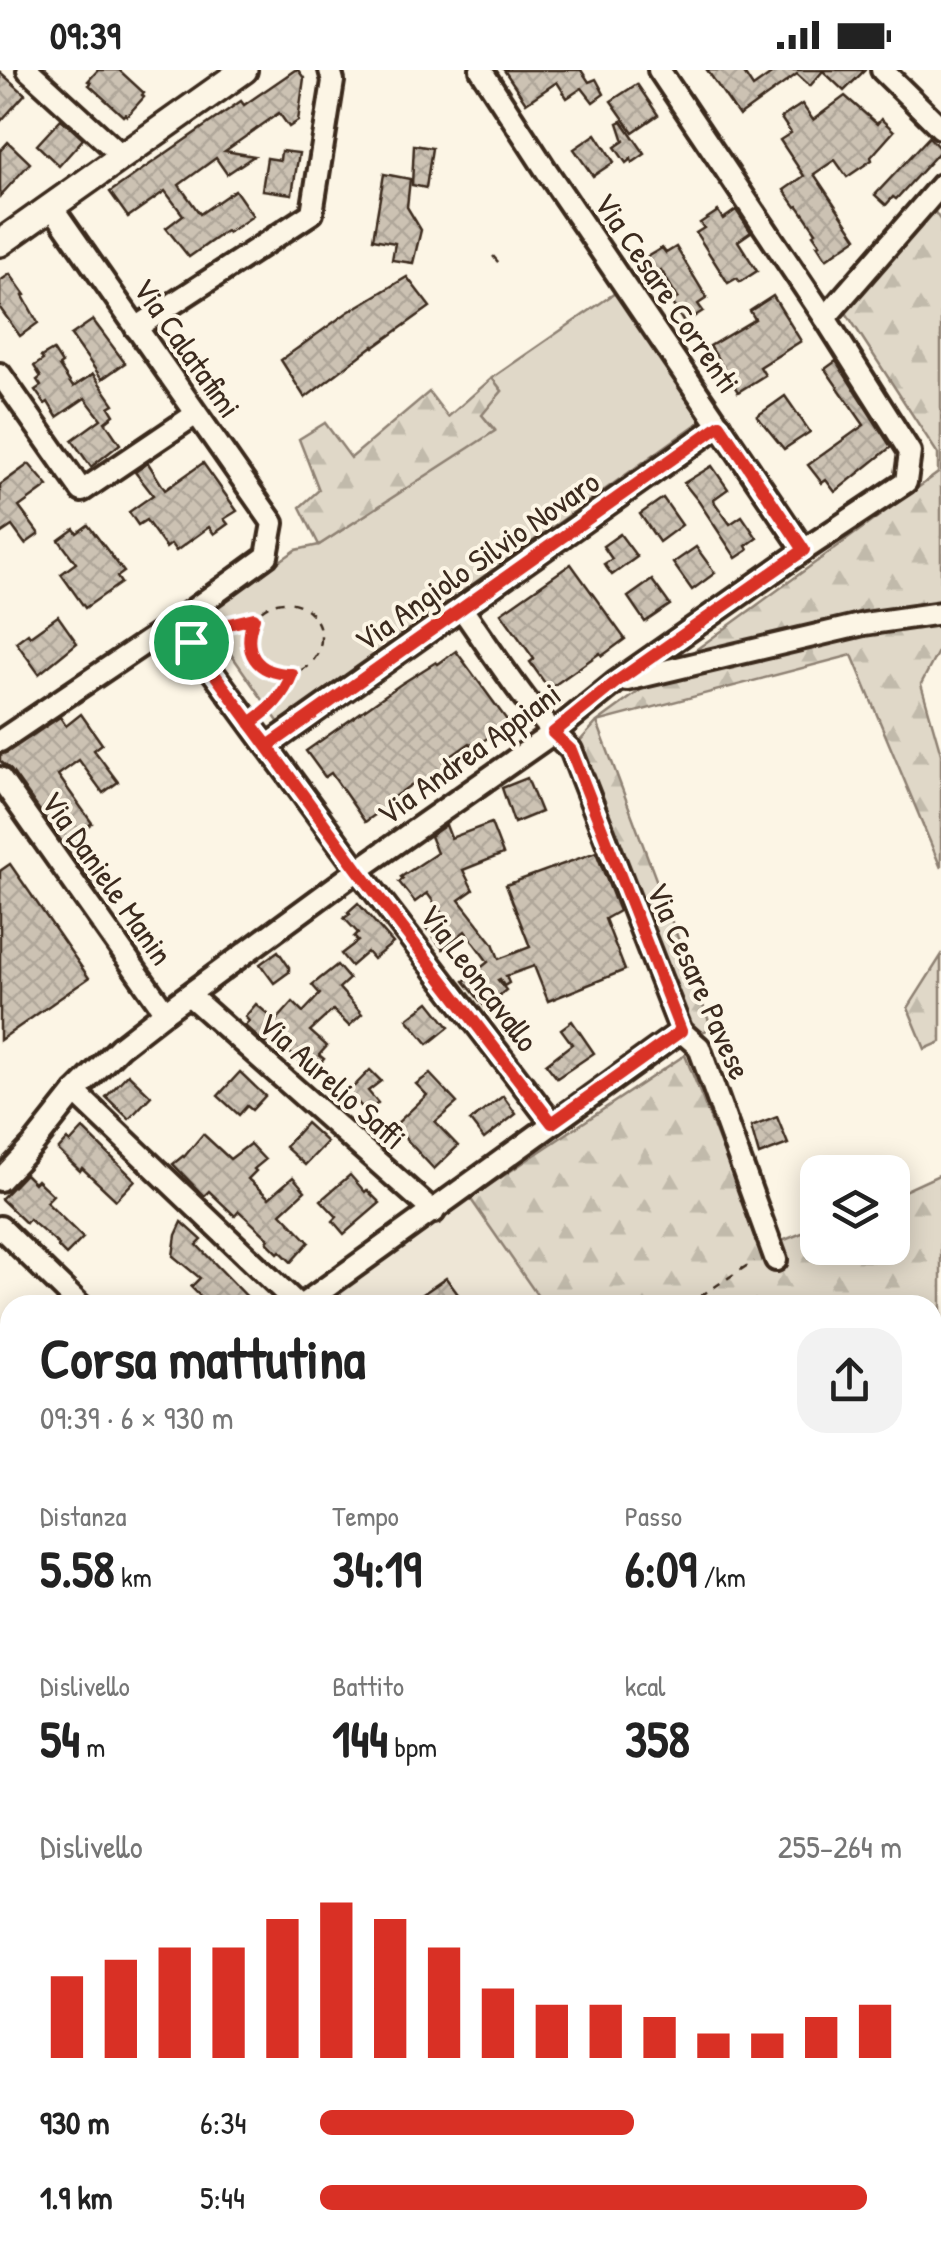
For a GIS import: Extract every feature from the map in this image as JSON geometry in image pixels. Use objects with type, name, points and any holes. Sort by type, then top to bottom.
[{"type":"main road","points":[[1,240],[236,72]]},
{"type":"street","points":[[28,70],[122,156]]},
{"type":"street","points":[[136,328],[312,213],[333,81],[330,70]]},
{"type":"street","name":"Via Cesare Correnti","points":[[481,70],[804,550]]},
{"type":"street","points":[[659,70],[825,318],[941,185]]},
{"type":"street","points":[[882,70],[941,128]]},
{"type":"street","name":"Via Calatafimi","points":[[52,207],[273,523],[267,556],[176,622]]},
{"type":"street","name":"Via Andrea Appiani","points":[[1,1177],[120,1047],[358,870],[553,733],[616,682],[906,482],[910,452],[825,318]]},
{"type":"street","points":[[0,374],[82,491],[196,414]]},
{"type":"street","name":"Via Angiolo Silvio Novaro","points":[[268,746],[720,425]]},
{"type":"street","name":"Via Cesare Pavese","points":[[462,608],[553,733],[571,750],[681,1031],[699,1048],[774,1255]]},
{"type":"street","points":[[616,682],[864,624],[941,613]]},
{"type":"street","points":[[0,742],[176,622]]},
{"type":"street","name":"Via Leoncavallo","points":[[176,622],[358,870],[552,1123]]},
{"type":"street","name":"Via Daniele Manin","points":[[0,778],[166,1012]]},
{"type":"street","name":"Via Aurelio Saffi","points":[[189,995],[434,1212]]},
{"type":"street","points":[[314,1295],[681,1031]]},
{"type":"street","points":[[75,1092],[289,1295]]},
{"type":"street","points":[[0,1227],[70,1295]]},
{"type":"path","points":[[494,256],[504,268]]},
{"type":"path","points":[[277,603],[304,608],[314,617],[320,631],[316,658],[292,674],[276,674],[264,668],[249,646],[254,618],[277,603]]},
{"type":"path","points":[[191,642],[212,628],[254,618]]},
{"type":"path","points":[[250,723],[277,702],[292,674]]},
{"type":"path","points":[[704,1295],[774,1255]]},
{"type":"shaded area","points":[[470,1198],[537,1295],[329,1295]]},
{"type":"green space","points":[[932,208],[941,221],[941,646],[921,684],[941,754],[941,868],[852,655],[597,722],[938,473],[938,454],[843,308]]},
{"type":"green space","points":[[618,291],[705,418],[279,723],[203,614],[296,550],[319,545],[495,430],[481,414],[502,391],[492,378]]},
{"type":"green space","points":[[492,378],[502,391],[482,415],[495,431],[319,545],[300,507],[319,490],[299,439],[325,423],[351,458],[429,392],[448,417]]},
{"type":"green space","points":[[597,722],[712,1029],[697,1033],[691,1026],[579,742]]},
{"type":"green space","points":[[941,956],[941,1042],[925,1049],[908,1008]]},
{"type":"green space","points":[[685,1055],[762,1249],[800,1234],[800,1265],[910,1265],[910,1188],[941,1174],[941,1295],[537,1295],[470,1198]]},
{"type":"building","points":[[98,70],[119,70],[144,93],[127,116],[89,85]]},
{"type":"building","points":[[295,70],[304,78],[298,121],[289,127],[279,113],[225,151],[254,156],[227,174],[216,158],[179,185],[200,214],[235,190],[253,216],[189,257],[166,228],[183,215],[165,191],[128,217],[110,192],[241,101],[244,105]]},
{"type":"building","points":[[504,70],[581,70],[589,82],[596,79],[604,94],[593,102],[582,88],[567,98],[557,82],[526,103]]},
{"type":"building","points":[[707,70],[742,70],[753,87],[777,70],[865,70],[844,91],[823,71],[810,86],[797,74],[739,116]]},
{"type":"building","points":[[0,72],[25,94],[0,122]]},
{"type":"building","points":[[637,84],[658,115],[633,132],[611,101]]},
{"type":"building","points":[[845,96],[877,124],[881,119],[894,131],[872,160],[847,177],[835,160],[814,174],[857,238],[826,259],[817,245],[820,244],[813,234],[816,232],[784,190],[804,176],[780,140],[791,133],[781,118],[802,104],[813,120]]},
{"type":"building","points":[[61,119],[83,139],[59,166],[37,145]]},
{"type":"building","points":[[622,121],[645,154],[632,163],[631,159],[626,163],[615,147],[624,141],[618,123]]},
{"type":"building","points":[[596,134],[614,162],[593,176],[574,149]]},
{"type":"building","points":[[929,137],[941,150],[886,205],[875,195]]},
{"type":"building","points":[[8,142],[30,163],[0,196],[0,151]]},
{"type":"building","points":[[414,145],[432,148],[426,188],[412,185]]},
{"type":"building","points":[[281,151],[299,153],[292,194],[262,190],[267,158],[280,160]]},
{"type":"building","points":[[384,174],[410,179],[407,207],[421,230],[413,263],[392,260],[395,243],[373,239]]},
{"type":"building","points":[[736,210],[751,232],[738,241],[757,271],[740,282],[737,278],[728,283],[696,233],[704,228],[700,223],[718,211],[723,219]]},
{"type":"building","points":[[676,247],[707,298],[698,304],[703,311],[684,323],[671,302],[678,298],[661,270],[654,274],[645,258],[662,248],[666,253]]},
{"type":"building","points":[[10,274],[38,323],[20,336],[0,308],[0,281]]},
{"type":"building","points":[[407,277],[430,307],[305,398],[281,360],[348,312]]},
{"type":"building","points":[[773,296],[801,341],[760,367],[765,375],[738,392],[710,346],[755,319],[750,311]]},
{"type":"building","points":[[93,320],[125,363],[102,379],[71,335]]},
{"type":"building","points":[[53,350],[73,387],[93,374],[114,404],[109,407],[114,415],[105,422],[120,444],[91,467],[72,440],[101,419],[85,398],[57,417],[35,390],[41,386],[37,380],[41,377],[34,366]]},
{"type":"building","points":[[836,361],[891,447],[835,492],[808,465],[864,425],[825,369]]},
{"type":"building","points":[[785,396],[810,432],[784,449],[757,416]]},
{"type":"building","points":[[148,463],[165,490],[203,463],[237,511],[224,519],[228,524],[214,534],[209,527],[176,551],[171,544],[166,548],[146,520],[138,525],[129,512],[153,495],[135,472]]},
{"type":"building","points":[[29,464],[48,486],[19,507],[39,534],[25,544],[12,526],[0,534],[0,485]]},
{"type":"building","points":[[712,466],[728,489],[714,499],[715,503],[730,524],[742,516],[757,538],[736,558],[684,483]]},
{"type":"building","points":[[663,498],[682,525],[659,542],[640,514]]},
{"type":"building","points":[[88,525],[124,572],[117,577],[121,583],[85,608],[61,574],[76,563],[59,540]]},
{"type":"building","points":[[620,534],[637,557],[612,575],[604,564],[612,559],[603,546]]},
{"type":"building","points":[[696,547],[715,573],[692,590],[673,563]]},
{"type":"building","points":[[571,564],[625,639],[549,689],[530,662],[534,659],[501,613]]},
{"type":"building","points":[[652,580],[670,605],[645,622],[628,597]]},
{"type":"building","points":[[58,616],[77,643],[39,674],[16,642]]},
{"type":"building","points":[[456,651],[509,723],[473,748],[470,743],[444,761],[447,766],[422,785],[418,780],[365,822],[331,773],[325,777],[306,751],[401,684]]},
{"type":"building","points":[[81,714],[102,744],[94,750],[118,782],[103,793],[79,760],[58,775],[92,823],[74,836],[106,882],[96,890],[11,770],[0,761],[0,755],[60,717],[66,726]]},
{"type":"building","points":[[527,778],[541,812],[514,823],[502,788]]},
{"type":"building","points":[[491,823],[503,854],[463,870],[473,890],[459,900],[493,943],[499,959],[530,947],[506,885],[596,852],[619,911],[605,919],[625,970],[548,1001],[534,966],[506,976],[509,983],[504,986],[498,980],[506,990],[485,1007],[464,981],[488,962],[465,931],[443,949],[426,928],[443,915],[427,893],[415,902],[399,882],[437,853],[430,836],[446,825],[451,838]]},
{"type":"building","points":[[10,864],[89,978],[0,1040],[0,871]]},
{"type":"building","points":[[358,903],[393,943],[373,959],[367,952],[351,966],[341,954],[358,941],[354,937],[358,933],[344,918]]},
{"type":"building","points":[[278,951],[289,972],[274,983],[260,964]]},
{"type":"building","points":[[337,965],[349,979],[339,988],[362,1014],[349,1026],[333,1010],[310,1031],[327,1046],[319,1055],[324,1059],[313,1072],[271,1037],[265,1044],[245,1026],[249,1021],[245,1017],[256,1004],[276,1021],[293,1002],[303,1012],[320,994],[312,985]]},
{"type":"building","points":[[429,1002],[449,1027],[428,1044],[407,1019]]},
{"type":"building","points":[[572,1021],[594,1053],[557,1078],[546,1064],[572,1044],[561,1029]]},
{"type":"building","points":[[370,1070],[381,1081],[368,1091],[378,1103],[368,1113],[356,1101],[342,1112],[335,1106]]},
{"type":"building","points":[[240,1072],[265,1096],[252,1110],[247,1106],[239,1115],[218,1096]]},
{"type":"building","points":[[128,1074],[151,1096],[129,1119],[106,1097]]},
{"type":"building","points":[[430,1074],[457,1103],[435,1122],[458,1146],[434,1169],[394,1126],[427,1095],[416,1084]]},
{"type":"building","points":[[503,1096],[516,1114],[484,1139],[470,1121]]},
{"type":"building","points":[[777,1117],[788,1144],[759,1155],[751,1127]]},
{"type":"building","points":[[306,1123],[327,1142],[305,1165],[285,1147]]},
{"type":"building","points":[[83,1129],[135,1180],[116,1200],[58,1150]]},
{"type":"building","points":[[203,1134],[230,1159],[250,1144],[265,1160],[248,1179],[269,1198],[293,1177],[305,1191],[281,1213],[309,1242],[291,1262],[239,1211],[235,1216],[209,1191],[204,1196],[173,1164]]},
{"type":"building","points":[[25,1174],[53,1195],[46,1202],[83,1238],[66,1255],[29,1219],[26,1223],[1,1199]]},
{"type":"building","points":[[350,1175],[380,1203],[344,1234],[333,1221],[337,1217],[321,1200]]},
{"type":"building","points":[[182,1222],[202,1240],[197,1245],[245,1295],[199,1295],[191,1287],[200,1278],[173,1256]]},
{"type":"building","points":[[446,1278],[459,1295],[421,1295]]},
{"type":"route","points":[[191,642],[212,628],[254,618],[249,646],[254,658],[276,674],[292,674],[277,702],[270,710],[250,723],[268,746],[720,425],[804,550],[616,682],[553,733],[571,750],[681,1031],[552,1123],[358,870],[191,642]]}]
